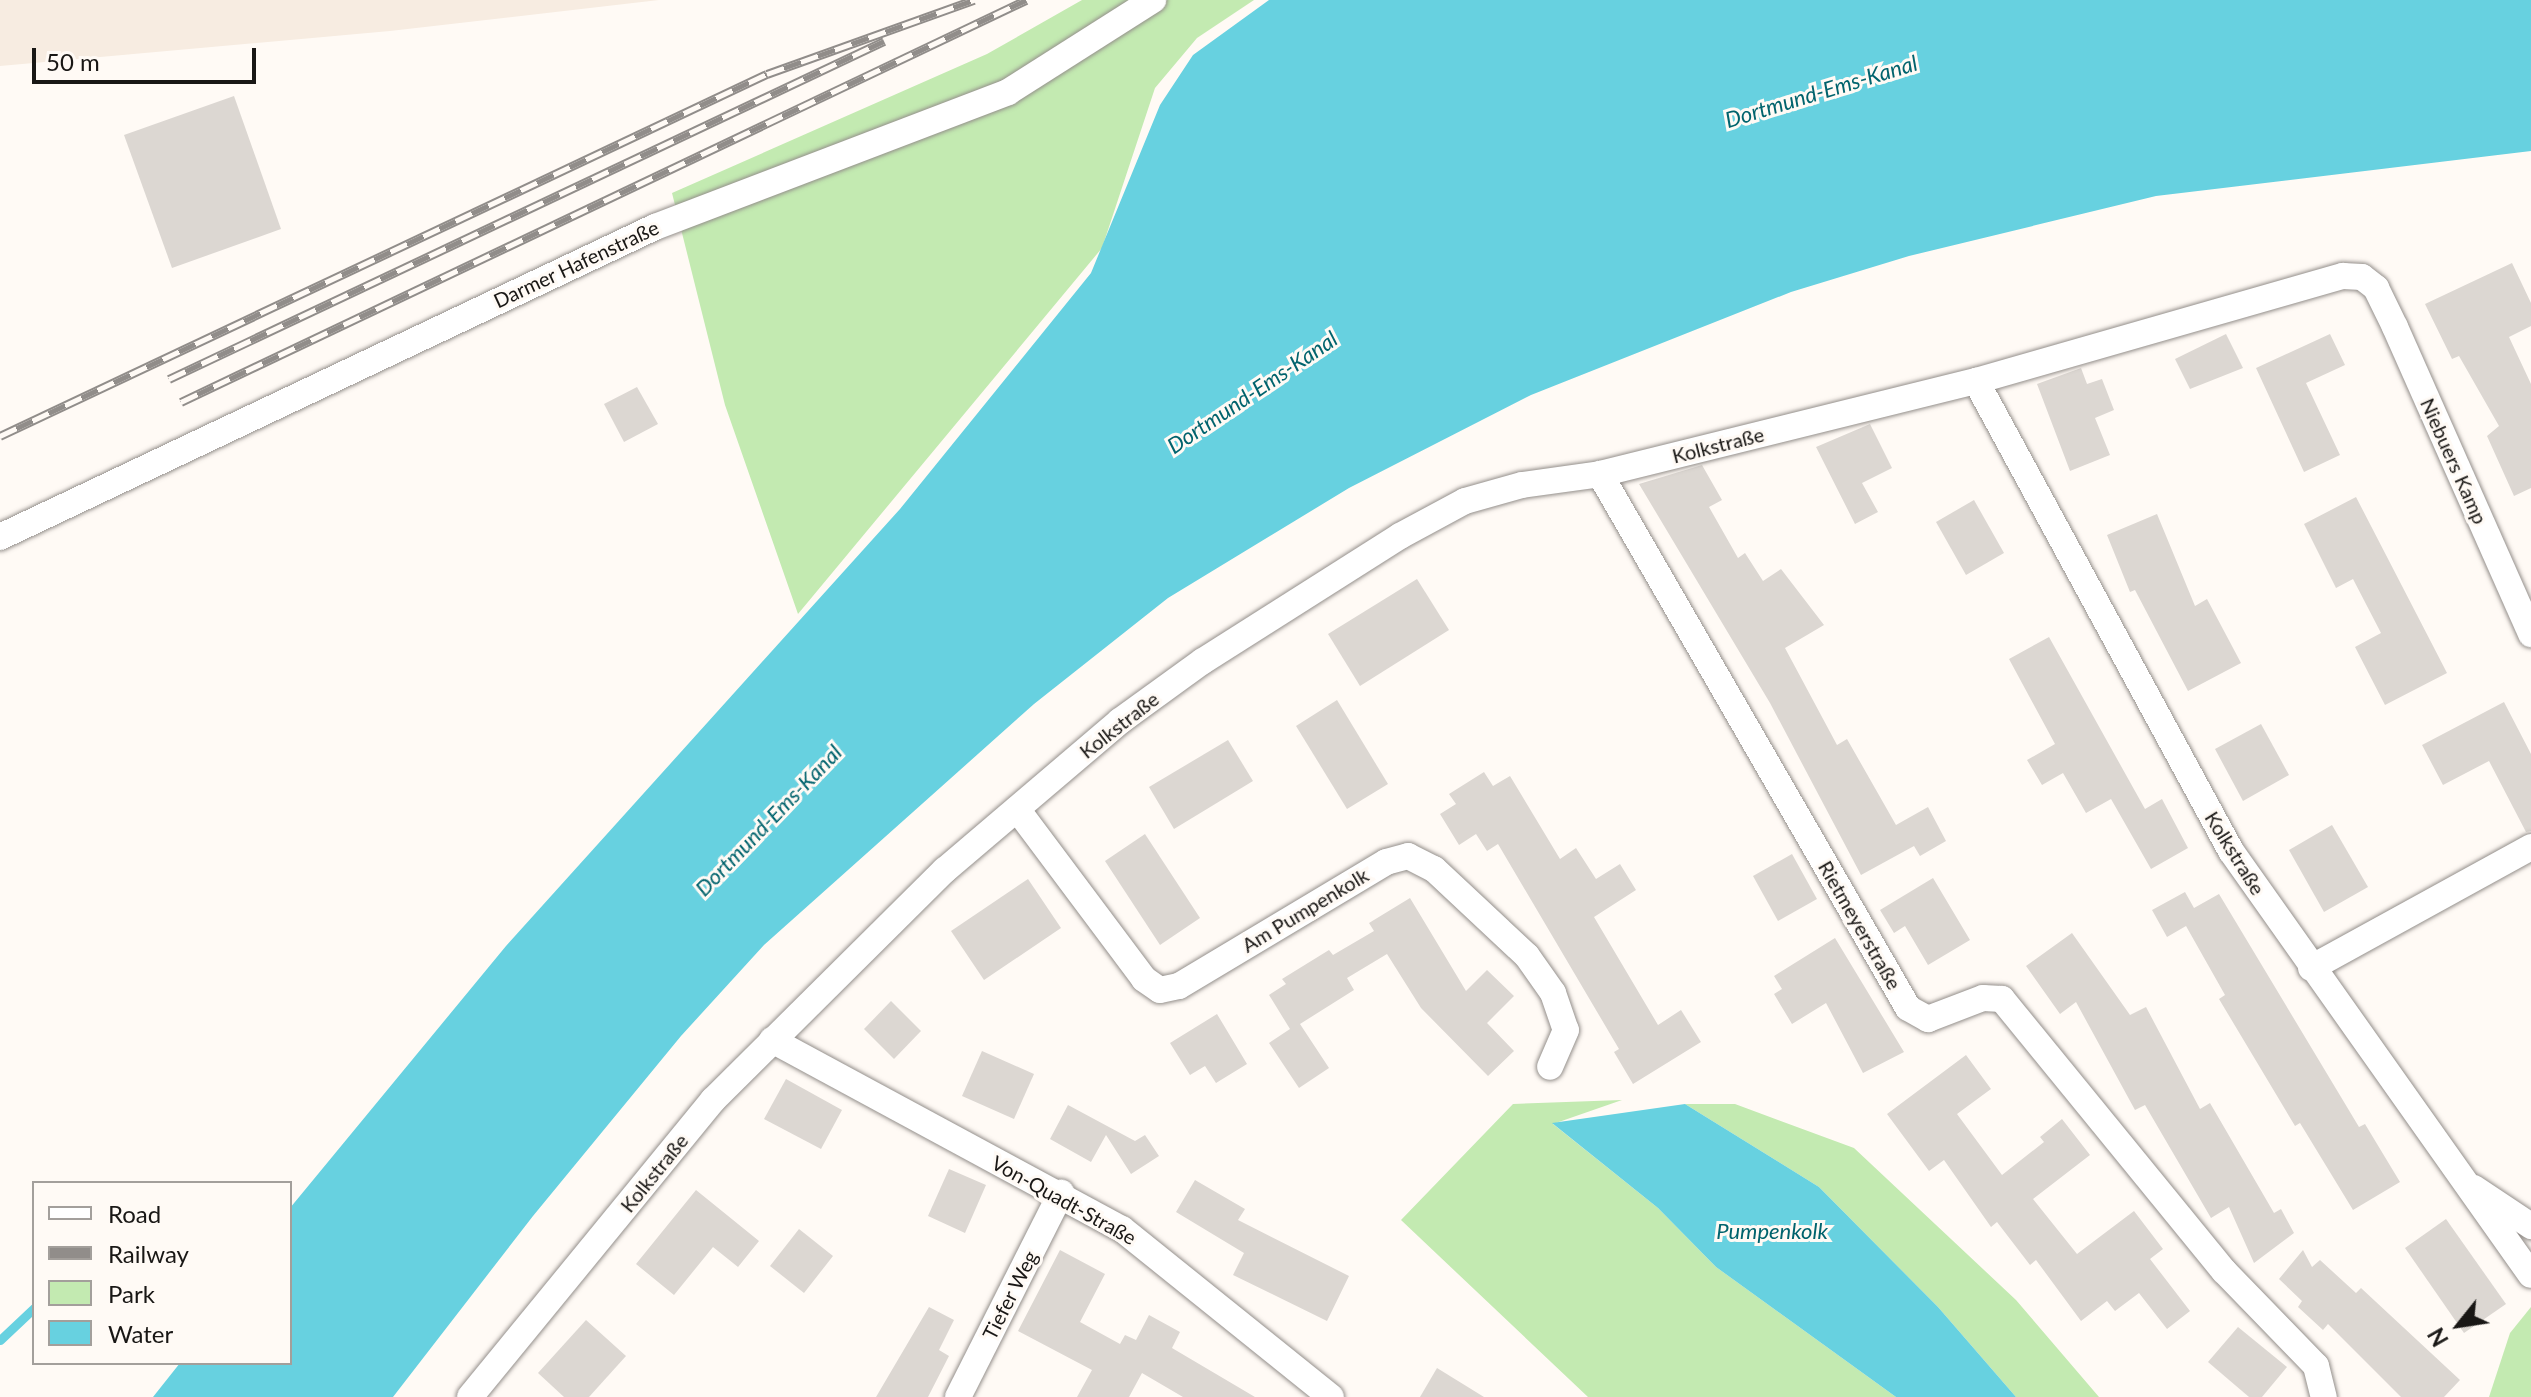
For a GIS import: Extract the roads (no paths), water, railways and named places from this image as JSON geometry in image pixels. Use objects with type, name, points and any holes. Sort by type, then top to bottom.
[{"type":"street","name":"Darmer Hafenstraße","points":[[0,537],[655,227],[1008,92],[1153,0]]},
{"type":"street","name":"Kolkstraße","points":[[470,1397],[713,1100],[886,923],[1120,721],[1203,661],[1400,536],[1485,495],[1600,474],[1976,381],[2343,276],[2362,277],[2376,288]]},
{"type":"street","name":"Niebuers Kamp","points":[[2376,288],[2531,634]]},
{"type":"street","name":"Kolkstraße","points":[[1976,381],[2231,851],[2458,1178],[2531,1275]]},
{"type":"street","name":"Rietmeyerstraße","points":[[1600,474],[1908,1008],[1928,1019],[1983,998],[2002,999],[2224,1271],[2316,1366],[2324,1397]]},
{"type":"street","name":"Am Pumpenkolk","points":[[1017,809],[1144,979],[1160,990],[1179,986],[1386,862],[1408,856],[1434,869],[1527,956],[1553,993],[1566,1030],[1550,1067]]},
{"type":"street","points":[[2311,968],[2531,847]]},
{"type":"street","name":"Von-Quadt-Straße","points":[[772,1040],[903,1114],[1061,1193],[1146,1247],[1331,1397]]},
{"type":"street","name":"Kolkstraße","points":[[2458,1178],[2531,1226]]},
{"type":"street","name":"Tiefer Weg","points":[[958,1397],[1061,1193]]},
{"type":"water","name":"Dortmund-Ems-Kanal","points":[[1269,0],[2531,0],[2531,151],[2156,196],[1909,256],[1791,292],[1531,395],[1349,488],[1168,598],[1034,704],[764,945],[681,1036],[533,1216],[393,1397],[153,1397],[178,1365],[292,1365],[292,1206],[506,946],[900,509],[1091,273],[1160,105],[1193,55]]},
{"type":"water","name":"Pumpenkolk","points":[[1685,1104],[1819,1187],[1938,1307],[2016,1397],[1896,1397],[1716,1267],[1658,1208],[1552,1123]]},
{"type":"waterway","points":[[0,1340],[32,1310]]},
{"type":"railway","points":[[0,436],[767,74],[974,0]]},
{"type":"railway","points":[[181,402],[1026,0]]},
{"type":"railway","points":[[169,379],[884,41]]}]
